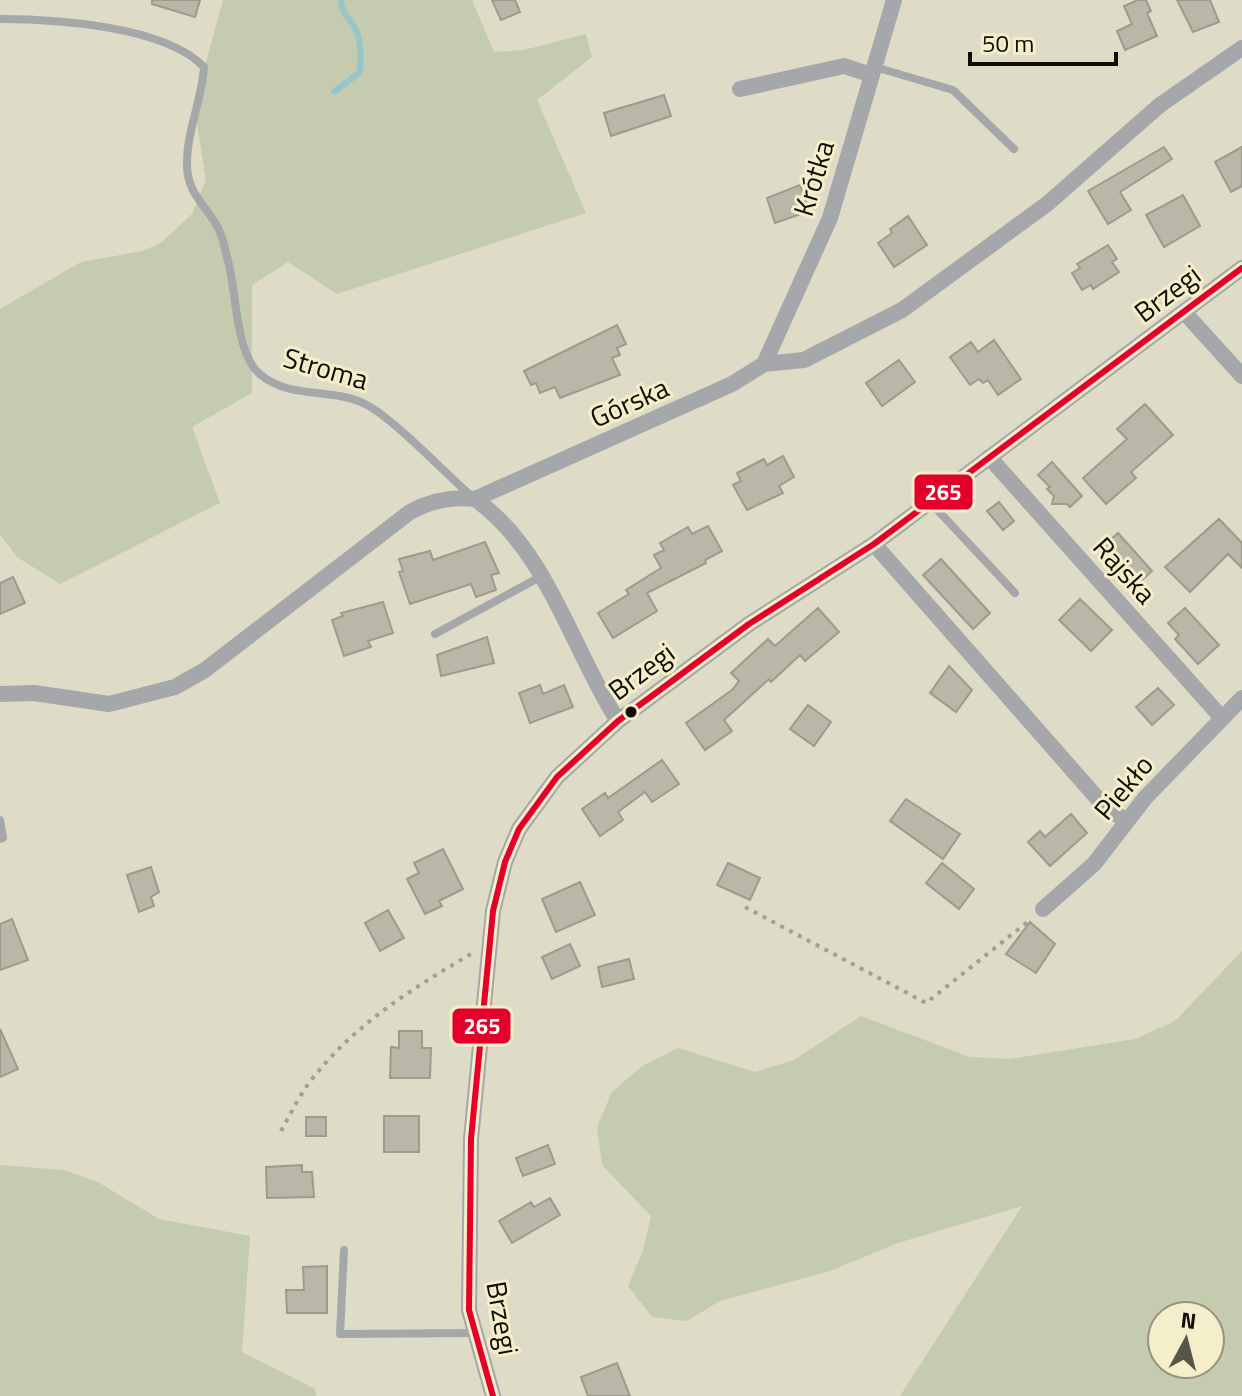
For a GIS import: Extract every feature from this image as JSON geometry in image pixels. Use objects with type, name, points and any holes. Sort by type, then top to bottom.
[{"type":"street","name":"Krótka","points":[[764,364],[830,218],[894,0]]},
{"type":"street","name":"Górska","points":[[0,694],[34,693],[109,704],[175,687],[205,670],[410,512],[427,503],[461,497],[475,499],[732,384],[764,364],[804,360],[902,310],[1047,204],[1160,105],[1242,48]]},
{"type":"street","points":[[740,89],[844,66],[874,71]]},
{"type":"street","name":"Brzegi","points":[[493,1396],[469,1310],[471,1139],[490,942],[505,862],[519,829],[557,777],[618,721],[749,624],[874,544],[1242,268]]},
{"type":"street","points":[[1185,313],[1242,376]]},
{"type":"street","name":"Rajska","points":[[989,457],[1221,717]]},
{"type":"street","name":"Stroma","points":[[475,499],[493,512],[564,613],[585,663],[618,721]]},
{"type":"street","points":[[874,544],[1105,807],[1127,821]]},
{"type":"street","name":"Piekło","points":[[1043,909],[1094,864],[1127,821],[1242,698]]},
{"type":"lane","name":"Stroma","points":[[0,19],[82,25],[132,34],[192,55],[204,67],[186,161],[189,184],[198,204],[217,226],[236,291],[243,349],[260,375],[277,384],[354,400],[378,411],[475,499]]},
{"type":"lane","points":[[874,71],[953,90],[1014,149]]},
{"type":"lane","points":[[930,502],[1015,593]]},
{"type":"lane","points":[[435,634],[540,577]]},
{"type":"lane","points":[[0,820],[3,838],[0,839]]},
{"type":"lane","points":[[344,1250],[340,1334],[476,1333]]},
{"type":"path","points":[[745,907],[926,1003],[1043,909]]},
{"type":"path","points":[[281,1131],[308,1084],[352,1035],[410,990],[490,942]]},
{"type":"green space","points":[[223,0],[472,0],[494,52],[524,50],[586,34],[592,57],[537,100],[586,213],[337,294],[288,262],[252,285],[252,393],[192,427],[220,503],[60,584],[17,557],[0,534],[0,309],[81,262],[143,251],[162,242],[192,214],[206,180],[194,106]]},
{"type":"green space","points":[[1242,951],[1242,1396],[900,1396],[1022,1206],[898,1243],[830,1271],[720,1301],[687,1321],[652,1317],[628,1286],[643,1250],[651,1216],[602,1165],[597,1127],[612,1092],[642,1066],[678,1048],[755,1072],[794,1060],[861,1016],[970,1057],[1009,1059],[1135,1039],[1175,1021]]},
{"type":"green space","points":[[0,1165],[64,1170],[98,1182],[159,1219],[250,1236],[242,1352],[315,1389],[316,1396],[0,1396]]},
{"type":"building","points":[[152,0],[200,0],[195,17],[152,4]]},
{"type":"building","points":[[492,0],[515,0],[520,12],[501,20]]},
{"type":"building","points":[[1146,0],[1151,11],[1147,13],[1157,36],[1125,50],[1117,31],[1132,24],[1124,6]]},
{"type":"building","points":[[1177,0],[1210,0],[1219,22],[1193,32]]},
{"type":"building","points":[[664,95],[671,116],[611,136],[604,113]]},
{"type":"building","points":[[1164,147],[1172,159],[1120,192],[1131,210],[1108,224],[1088,191]]},
{"type":"building","points":[[1242,147],[1242,186],[1231,192],[1215,162]]},
{"type":"building","points":[[800,185],[810,211],[775,223],[767,198]]},
{"type":"building","points":[[1183,195],[1200,226],[1164,247],[1146,215]]},
{"type":"building","points":[[908,216],[927,245],[894,267],[878,243]]},
{"type":"building","points":[[1108,245],[1117,259],[1112,262],[1119,272],[1093,289],[1091,285],[1082,290],[1072,273],[1080,268],[1077,264]]},
{"type":"building","points":[[617,325],[626,344],[617,348],[620,355],[612,358],[620,375],[560,398],[555,387],[540,393],[536,383],[531,385],[524,371]]},
{"type":"building","points":[[994,340],[1021,379],[998,395],[988,380],[983,383],[979,379],[970,385],[950,357],[971,342],[978,352]]},
{"type":"building","points":[[899,360],[915,382],[882,406],[866,383]]},
{"type":"building","points":[[1145,404],[1173,435],[1131,472],[1136,478],[1106,504],[1083,478],[1127,439],[1117,429]]},
{"type":"building","points":[[783,456],[794,477],[779,486],[783,493],[747,510],[733,485],[741,481],[737,473],[764,459],[767,465]]},
{"type":"building","points":[[1052,462],[1082,496],[1070,507],[1067,504],[1052,504],[1054,496],[1047,489],[1050,487],[1038,475]]},
{"type":"building","points":[[999,502],[1014,521],[1003,530],[987,511]]},
{"type":"building","points":[[1219,519],[1242,543],[1242,568],[1228,554],[1190,592],[1165,567]]},
{"type":"building","points":[[708,526],[722,551],[705,560],[706,563],[647,593],[657,611],[613,638],[598,613],[629,594],[626,590],[661,568],[654,555],[664,550],[660,543],[688,527],[692,534]]},
{"type":"building","points":[[1118,533],[1152,571],[1131,590],[1108,564],[1112,560],[1101,548]]},
{"type":"building","points":[[485,542],[499,573],[491,575],[496,590],[476,597],[471,584],[410,604],[399,572],[403,571],[399,559],[430,551],[433,560]]},
{"type":"building","points":[[941,559],[990,613],[973,629],[923,575]]},
{"type":"building","points":[[13,577],[25,603],[0,614],[0,583]]},
{"type":"building","points":[[1080,599],[1112,630],[1091,651],[1059,620]]},
{"type":"building","points":[[383,602],[393,633],[368,641],[371,647],[344,656],[332,620],[343,616],[341,613]]},
{"type":"building","points":[[818,608],[839,632],[805,661],[800,655],[771,682],[769,679],[724,720],[732,731],[705,750],[686,723],[732,690],[739,681],[731,673],[768,639],[775,646]]},
{"type":"building","points":[[1185,608],[1219,645],[1198,664],[1175,639],[1179,635],[1168,623]]},
{"type":"building","points":[[487,637],[494,663],[441,676],[437,655]]},
{"type":"building","points":[[949,666],[972,690],[956,712],[930,693]]},
{"type":"building","points":[[540,685],[543,694],[564,685],[573,707],[530,723],[519,693]]},
{"type":"building","points":[[1158,688],[1174,705],[1152,725],[1136,707]]},
{"type":"building","points":[[808,705],[831,722],[814,746],[790,729]]},
{"type":"building","points":[[662,760],[679,784],[652,802],[645,792],[618,812],[623,820],[600,836],[582,809],[605,793],[608,798]]},
{"type":"building","points":[[906,799],[960,834],[943,859],[890,821]]},
{"type":"building","points":[[1071,814],[1087,833],[1050,866],[1028,842],[1040,831],[1045,837]]},
{"type":"building","points":[[443,849],[463,889],[439,901],[442,906],[425,914],[407,879],[419,873],[414,863]]},
{"type":"building","points":[[728,863],[760,878],[750,900],[717,885]]},
{"type":"building","points":[[942,863],[974,889],[959,909],[926,883]]},
{"type":"building","points":[[151,867],[159,892],[151,897],[154,906],[139,912],[127,875]]},
{"type":"building","points":[[580,882],[595,915],[556,932],[542,899]]},
{"type":"building","points":[[388,910],[404,938],[380,951],[365,923]]},
{"type":"building","points":[[12,919],[28,960],[0,970],[0,924]]},
{"type":"building","points":[[1030,922],[1055,944],[1036,973],[1006,954]]},
{"type":"building","points":[[570,944],[580,966],[552,979],[542,957]]},
{"type":"building","points":[[629,959],[634,979],[602,987],[598,967]]},
{"type":"building","points":[[0,1029],[18,1069],[0,1077]]},
{"type":"building","points":[[399,1031],[422,1031],[422,1048],[431,1048],[430,1078],[390,1078],[391,1047],[399,1048]]},
{"type":"building","points":[[384,1116],[419,1116],[419,1152],[384,1152]]},
{"type":"building","points":[[306,1117],[326,1117],[326,1136],[306,1136]]},
{"type":"building","points":[[548,1145],[555,1164],[523,1176],[516,1158]]},
{"type":"building","points":[[302,1165],[302,1172],[312,1172],[314,1197],[267,1198],[266,1167]]},
{"type":"building","points":[[550,1198],[560,1215],[512,1243],[499,1221],[531,1202],[534,1207]]},
{"type":"building","points":[[327,1266],[327,1313],[287,1313],[286,1290],[304,1290],[303,1267]]},
{"type":"building","points":[[617,1363],[630,1396],[588,1396],[581,1377]]},
{"type":"waterway","points":[[334,92],[360,72],[358,35],[344,12],[341,0]]},
{"type":"transit line","name":"265","points":[[493,1396],[469,1310],[471,1139],[493,911],[505,862],[519,829],[557,777],[618,721],[749,624],[874,544],[1242,268]]}]
